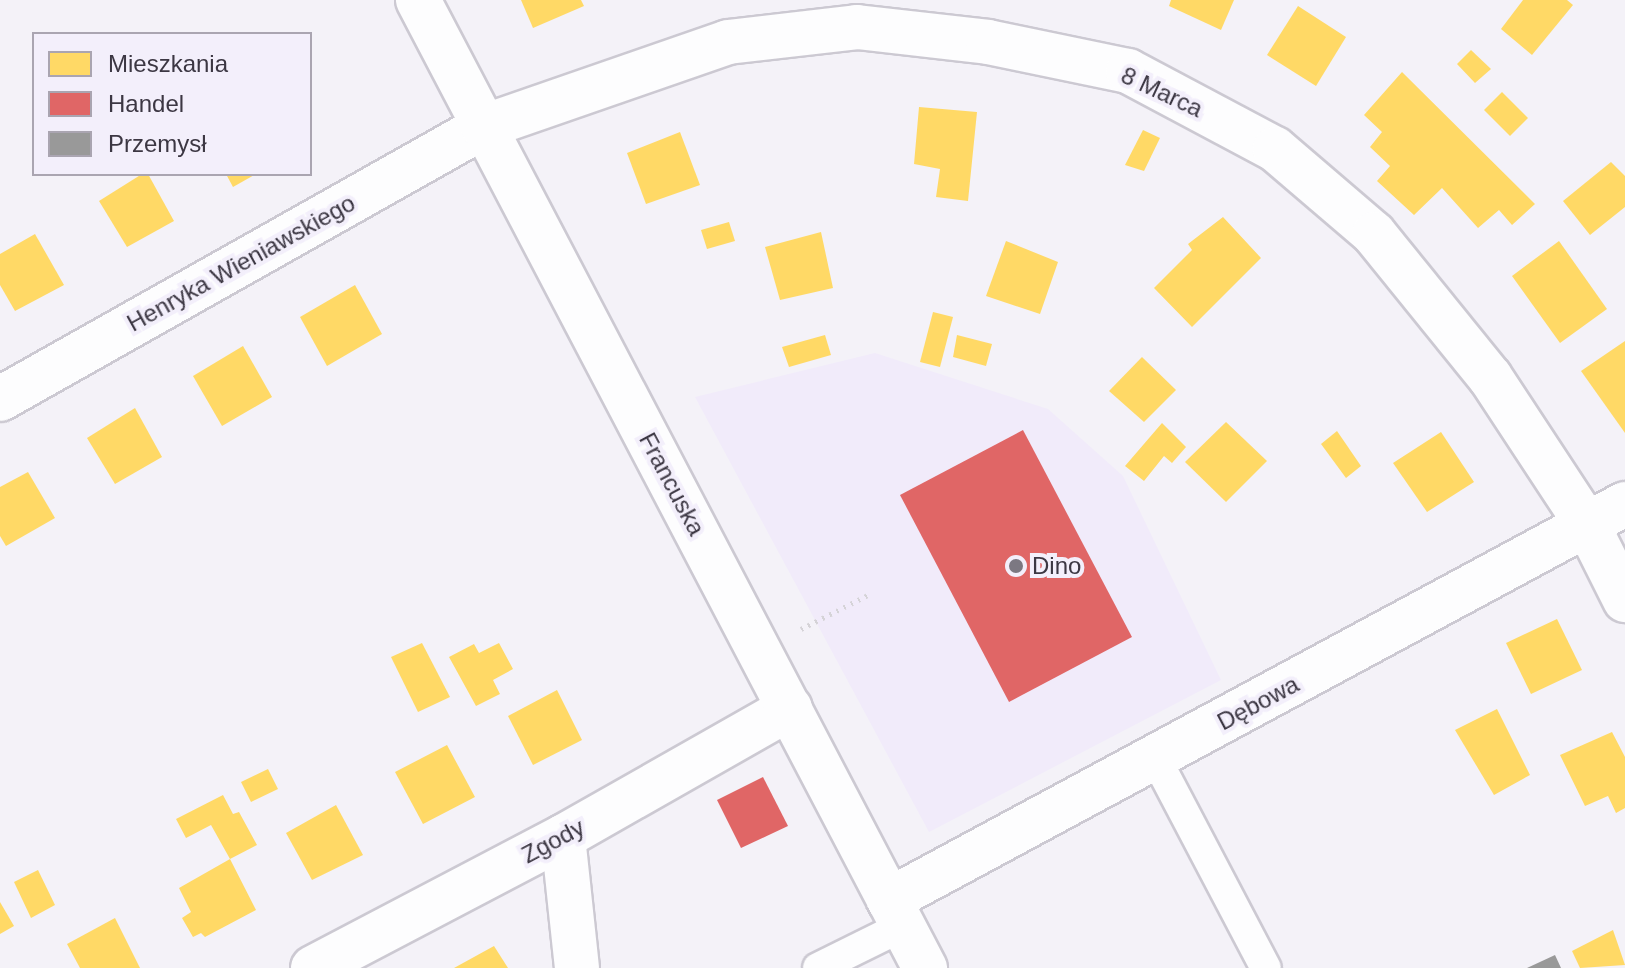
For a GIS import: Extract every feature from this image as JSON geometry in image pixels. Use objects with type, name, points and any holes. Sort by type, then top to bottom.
[{"type":"street","name":"Francuska","points":[[418,0],[925,968]]},
{"type":"street","name":"8 Marca","points":[[483,127],[728,42],[857,27],[988,42],[1128,71],[1275,149],[1374,234],[1490,377],[1588,526],[1625,600]]},
{"type":"street","name":"Henryka Wieniawskiego","points":[[0,399],[483,127]]},
{"type":"street","name":"Dębowa","points":[[896,913],[1155,757],[1625,504]]},
{"type":"street","name":"Zgody","points":[[313,968],[563,837],[790,708]]},
{"type":"street","points":[[563,837],[577,968]]},
{"type":"lane","points":[[1155,757],[1266,968]]},
{"type":"lane","points":[[818,968],[896,913]]},
{"type":"path","points":[[795,632],[868,595]]},
{"type":"shaded area","points":[[875,353],[1048,409],[1123,476],[1221,680],[929,832],[695,397]]},
{"type":"building: Mieszkania","points":[[521,0],[581,0],[584,6],[533,28]]},
{"type":"building: Mieszkania","points":[[1171,0],[1234,0],[1221,30],[1169,6]]},
{"type":"building: Mieszkania","points":[[1523,0],[1567,0],[1573,5],[1532,55],[1501,29]]},
{"type":"building: Mieszkania","points":[[1298,6],[1346,37],[1316,86],[1267,55]]},
{"type":"building: Mieszkania","points":[[1471,50],[1491,69],[1475,83],[1457,64]]},
{"type":"building: Mieszkania","points":[[1402,72],[1535,204],[1512,225],[1499,210],[1478,228],[1442,188],[1414,215],[1377,181],[1390,166],[1370,147],[1382,132],[1364,115]]},
{"type":"building: Mieszkania","points":[[1502,92],[1528,118],[1510,136],[1484,110]]},
{"type":"building: Mieszkania","points":[[919,107],[977,112],[968,201],[936,197],[940,169],[914,164]]},
{"type":"building: Mieszkania","points":[[1143,130],[1160,138],[1144,171],[1125,165]]},
{"type":"building: Mieszkania","points":[[680,132],[700,185],[646,204],[627,153]]},
{"type":"building: Mieszkania","points":[[1611,162],[1625,176],[1625,207],[1590,235],[1563,201]]},
{"type":"building: Mieszkania","points":[[139,176],[149,176],[174,221],[127,247],[99,201]]},
{"type":"building: Mieszkania","points":[[227,176],[252,176],[233,187]]},
{"type":"building: Mieszkania","points":[[1223,217],[1261,258],[1192,327],[1154,288],[1192,250],[1188,244]]},
{"type":"building: Mieszkania","points":[[729,222],[735,241],[707,249],[701,230]]},
{"type":"building: Mieszkania","points":[[821,232],[833,288],[780,300],[765,247]]},
{"type":"building: Mieszkania","points":[[35,234],[64,285],[15,311],[0,285],[0,254]]},
{"type":"building: Mieszkania","points":[[1006,241],[1058,262],[1040,314],[986,296]]},
{"type":"building: Mieszkania","points":[[1559,241],[1607,309],[1560,343],[1512,276]]},
{"type":"building: Mieszkania","points":[[355,285],[382,334],[327,366],[300,317]]},
{"type":"building: Mieszkania","points":[[933,312],[953,317],[940,367],[920,362]]},
{"type":"building: Mieszkania","points":[[825,335],[831,355],[789,367],[782,347]]},
{"type":"building: Mieszkania","points":[[957,335],[992,344],[986,366],[953,357]]},
{"type":"building: Mieszkania","points":[[1625,341],[1625,433],[1581,371]]},
{"type":"building: Mieszkania","points":[[243,346],[272,397],[222,426],[193,376]]},
{"type":"building: Mieszkania","points":[[1142,357],[1176,390],[1144,422],[1109,391]]},
{"type":"building: Mieszkania","points":[[135,408],[162,457],[115,484],[87,438]]},
{"type":"building: Mieszkania","points":[[1226,422],[1267,461],[1226,502],[1185,462]]},
{"type":"building: Mieszkania","points":[[1162,423],[1186,447],[1172,463],[1164,456],[1144,481],[1125,466]]},
{"type":"building: Mieszkania","points":[[1337,431],[1361,466],[1346,478],[1321,444]]},
{"type":"building: Mieszkania","points":[[1441,432],[1474,482],[1427,512],[1393,463]]},
{"type":"building: Mieszkania","points":[[28,472],[55,518],[6,546],[0,536],[0,487]]},
{"type":"building: Mieszkania","points":[[1557,619],[1582,670],[1531,694],[1506,643]]},
{"type":"building: Mieszkania","points":[[422,643],[450,697],[418,712],[391,657]]},
{"type":"building: Mieszkania","points":[[499,643],[513,669],[493,680],[500,694],[476,706],[449,657],[474,644],[479,653]]},
{"type":"building: Mieszkania","points":[[557,690],[582,740],[533,765],[508,716]]},
{"type":"building: Mieszkania","points":[[1497,709],[1530,775],[1494,795],[1455,730]]},
{"type":"building: Mieszkania","points":[[1612,732],[1625,757],[1625,808],[1616,813],[1608,796],[1585,806],[1560,755]]},
{"type":"building: Mieszkania","points":[[447,745],[475,797],[423,824],[395,772]]},
{"type":"building: Mieszkania","points":[[268,769],[278,789],[251,802],[241,782]]},
{"type":"building: Mieszkania","points":[[223,795],[233,814],[239,812],[257,845],[230,859],[211,825],[186,838],[176,819]]},
{"type":"building: Mieszkania","points":[[336,805],[363,855],[312,880],[286,833]]},
{"type":"building: Mieszkania","points":[[230,859],[256,910],[205,937],[201,933],[193,937],[182,918],[191,912],[179,888]]},
{"type":"building: Mieszkania","points":[[38,870],[55,905],[31,918],[14,882]]},
{"type":"building: Mieszkania","points":[[0,902],[14,926],[0,934]]},
{"type":"building: Mieszkania","points":[[115,918],[140,968],[80,968],[67,944]]},
{"type":"building: Mieszkania","points":[[1613,930],[1625,965],[1580,968],[1572,951]]},
{"type":"building: Mieszkania","points":[[494,946],[508,968],[454,968]]},
{"type":"building: Handel","name":"Dino","points":[[1023,430],[1132,637],[1009,702],[900,495]]},
{"type":"building: Handel","points":[[763,777],[788,826],[741,848],[717,800]]},
{"type":"building: Przemysł","points":[[1555,955],[1561,968],[1527,968]]},
{"type":"place","name":"Dino","points":[[1016,566]]}]
